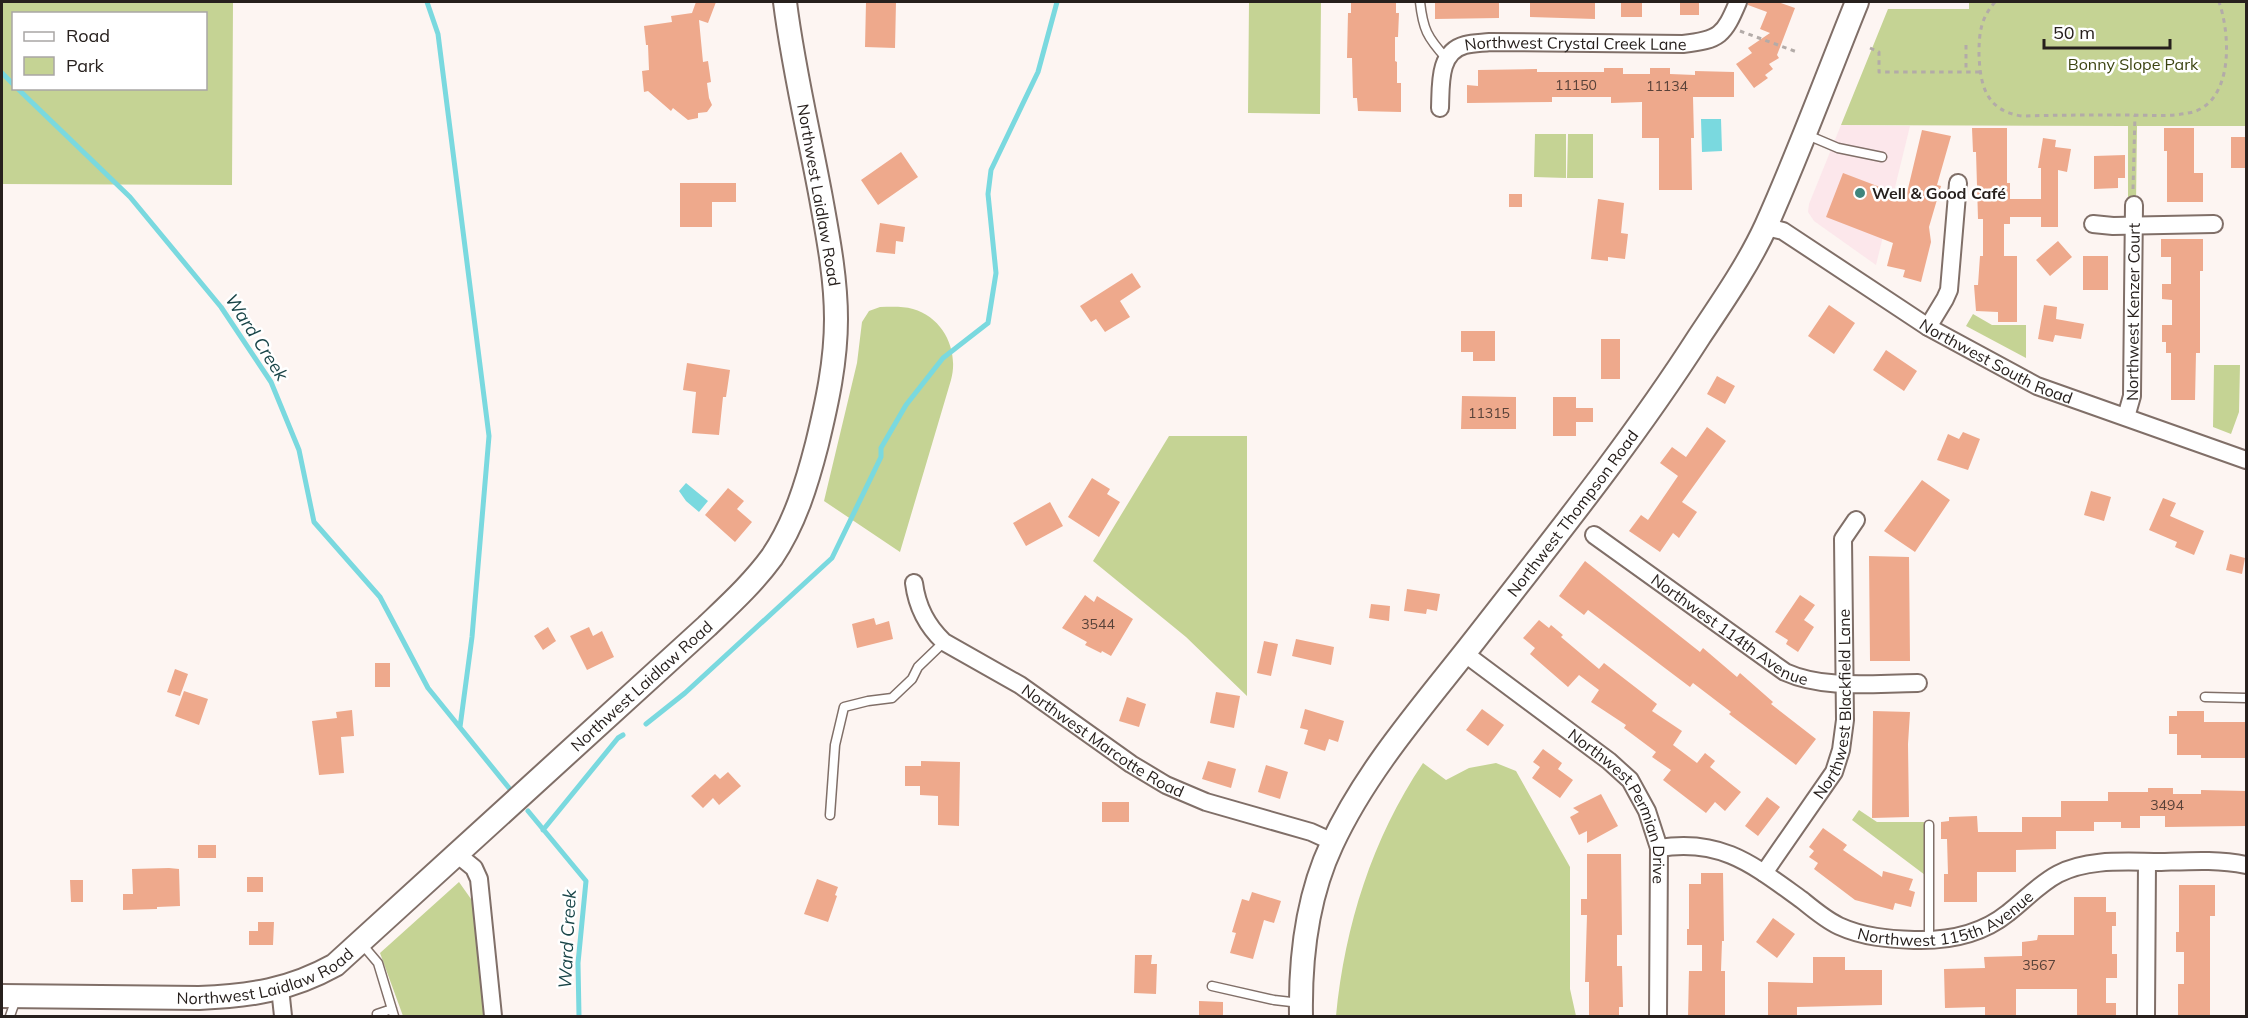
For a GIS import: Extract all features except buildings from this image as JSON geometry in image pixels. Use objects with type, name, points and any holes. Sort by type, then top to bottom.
[{"type":"street","name":"Northwest Laidlaw Road","points":[[10,1003],[199,998],[262,993],[322,972],[335,965],[707,627],[747,587],[780,544],[797,508],[813,462],[834,363],[836,297],[827,229],[785,2]]},
{"type":"street","points":[[1727,26],[1738,2]]},
{"type":"street","name":"Northwest Thompson Road","points":[[1300,1010],[1305,938],[1322,869],[1333,842],[1359,794],[1464,653],[1545,550],[1697,341],[1727,295],[1766,227],[1857,2]]},
{"type":"street","name":"Northwest Crystal Creek Lane","points":[[1440,108],[1441,75],[1446,58],[1463,45],[1490,42],[1683,44],[1703,42],[1717,36],[1727,26]]},
{"type":"street","points":[[1928,327],[1946,299],[1948,290],[1958,183]]},
{"type":"street","name":"Northwest Kenzer Court","points":[[2126,417],[2132,396],[2134,206]]},
{"type":"street","points":[[2093,224],[2113,226],[2214,224]]},
{"type":"street","name":"Northwest South Road","points":[[1766,227],[1783,231],[1928,327],[2037,386],[2247,460]]},
{"type":"street","name":"Northwest Blackfield Lane","points":[[1764,873],[1833,772],[1841,750],[1844,736],[1843,539],[1856,520]]},
{"type":"street","name":"Northwest 114th Avenue","points":[[1594,535],[1785,672],[1803,679],[1844,683],[1918,683]]},
{"type":"street","name":"Northwest Marcotte Road","points":[[914,583],[918,605],[924,618],[944,642],[1020,686],[1131,764],[1166,785],[1206,802],[1311,832],[1333,842]]},
{"type":"street","name":"Northwest Permian Drive","points":[[1464,653],[1609,761],[1630,780],[1647,811],[1659,848],[1658,1017]]},
{"type":"street","name":"Northwest 115th Avenue","points":[[1659,848],[1680,844],[1710,848],[1741,858],[1837,925],[1874,937],[1929,940],[1953,937],[1987,926],[2006,916],[2045,882],[2072,868],[2100,863],[2147,862],[2216,861],[2247,865]]},
{"type":"street","points":[[458,855],[474,868],[479,879],[493,1017]]},
{"type":"street","points":[[2146,1017],[2147,862]]},
{"type":"street","points":[[280,988],[283,1017]]},
{"type":"lane","points":[[1420,2],[1427,36],[1446,58]]},
{"type":"lane","points":[[1804,134],[1838,148],[1882,157]]},
{"type":"lane","points":[[830,815],[835,745],[844,707],[892,698],[912,679],[918,667],[944,642]]},
{"type":"lane","points":[[2205,697],[2247,698]]},
{"type":"lane","points":[[1929,825],[1929,940]]},
{"type":"lane","points":[[361,943],[378,963],[393,1013],[377,1014]]},
{"type":"lane","points":[[1212,986],[1274,1000],[1300,1010]]},
{"type":"path","points":[[1995,2],[1985,13],[1981,25],[1980,72],[1988,95],[2002,111],[2010,114],[2135,115],[2191,113],[2206,106],[2221,81],[2225,65],[2227,44],[2225,18],[2219,2]]},
{"type":"path","points":[[1727,26],[1797,52]]},
{"type":"path","points":[[1966,45],[1966,72]]},
{"type":"path","points":[[1870,48],[1879,52],[1879,72],[1980,72]]},
{"type":"path","points":[[2134,206],[2135,115]]},
{"type":"shaded area","points":[[1841,125],[1910,126],[1876,265],[1814,221],[1808,212],[1809,204]]},
{"type":"green space","points":[[2,2],[233,2],[232,185],[2,184]]},
{"type":"green space","points":[[1249,2],[1321,2],[1320,114],[1248,113]]},
{"type":"green space","name":"Bonny Slope Park","points":[[1969,2],[2246,2],[2246,126],[2137,126],[2136,204],[2128,204],[2128,126],[1841,125],[1888,9],[1969,9]]},
{"type":"green space","points":[[1535,134],[1566,134],[1566,178],[1534,177]]},
{"type":"green space","points":[[1568,134],[1593,134],[1593,178],[1567,178]]},
{"type":"green space","points":[[880,307],[901,307],[924,313],[941,328],[947,337],[953,358],[951,380],[900,552],[824,501],[857,363],[862,322],[869,311]]},
{"type":"green space","points":[[1973,314],[1992,325],[2026,325],[2026,358],[1966,326]]},
{"type":"green space","points":[[2214,365],[2240,365],[2239,412],[2231,434],[2213,427]]},
{"type":"green space","points":[[1169,436],[1247,436],[1247,696],[1186,637],[1093,561]]},
{"type":"green space","points":[[1423,763],[1446,780],[1469,768],[1496,763],[1516,771],[1570,867],[1570,989],[1576,1016],[1336,1016],[1346,949],[1375,852],[1405,792]]},
{"type":"green space","points":[[1859,810],[1877,822],[1924,822],[1925,875],[1852,820]]},
{"type":"green space","points":[[459,882],[471,899],[474,911],[488,1016],[403,1016],[380,953]]},
{"type":"water","points":[[1701,119],[1721,119],[1722,151],[1702,152]]},
{"type":"water","points":[[686,483],[708,501],[699,512],[686,501],[679,491]]},
{"type":"waterway","points":[[427,2],[438,34],[489,436],[472,637],[460,727]]},
{"type":"waterway","points":[[646,724],[685,693],[832,558],[881,457],[881,448],[906,405],[943,358],[988,323],[996,273],[988,194],[991,170],[1038,72],[1057,2]]},
{"type":"waterway","name":"Ward Creek","points":[[2,73],[12,83]]},
{"type":"waterway","name":"Ward Creek","points":[[19,90],[130,197],[221,307],[271,382],[299,450],[314,522],[380,597],[428,688],[509,788]]},
{"type":"waterway","points":[[543,830],[618,738],[623,735]]},
{"type":"waterway","name":"Ward Creek","points":[[528,811],[586,881],[578,963],[579,1016]]},
{"type":"place","name":"Well & Good Café","points":[[1860,193]]}]
